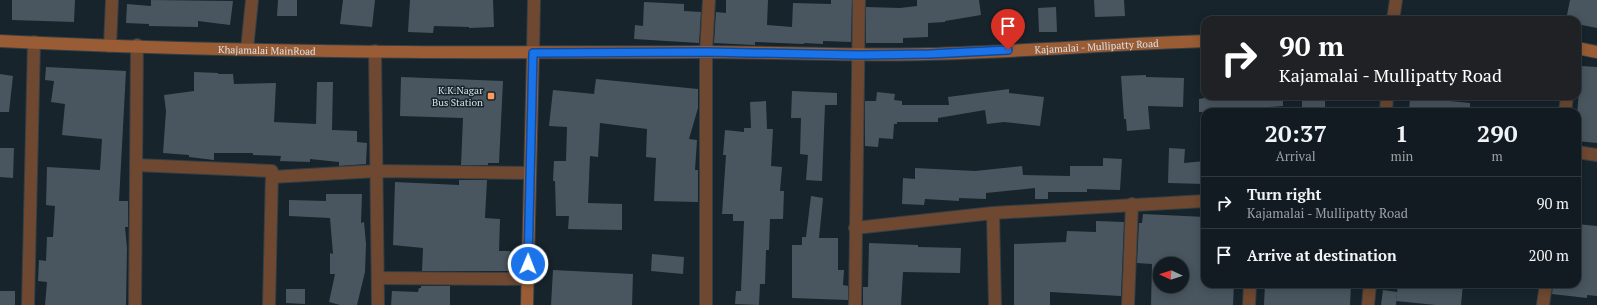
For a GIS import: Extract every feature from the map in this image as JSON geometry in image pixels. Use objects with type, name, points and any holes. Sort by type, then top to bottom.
[{"type":"main road","name":"Khajamalai MainRoad","points":[[0,41],[110,46],[137,45],[247,49],[533,53]]},
{"type":"main road","name":"Kajamalai - Mullipatty Road","points":[[533,53],[706,52],[859,55],[930,54],[1201,41]]},
{"type":"main road","points":[[1581,49],[1597,52]]},
{"type":"main road","points":[[527,305],[533,53]]},
{"type":"street","points":[[110,46],[112,0]]},
{"type":"street","points":[[247,49],[252,0]]},
{"type":"street","points":[[533,53],[534,0]]},
{"type":"street","points":[[706,305],[706,52],[709,0]]},
{"type":"street","points":[[855,305],[859,0]]},
{"type":"street","points":[[1394,16],[1396,0]]},
{"type":"street","points":[[28,305],[34,42]]},
{"type":"street","points":[[135,305],[137,45]]},
{"type":"street","points":[[375,51],[378,305]]},
{"type":"street","points":[[1581,153],[1597,155]]},
{"type":"street","points":[[136,165],[272,171],[269,305]]},
{"type":"street","points":[[272,177],[377,171],[530,173]]},
{"type":"street","points":[[855,228],[994,213],[1201,201]]},
{"type":"street","points":[[1128,305],[1132,204]]},
{"type":"street","points":[[994,213],[996,305]]},
{"type":"street","points":[[378,278],[528,279]]},
{"type":"street","points":[[1249,305],[1250,288]]},
{"type":"street","points":[[1368,305],[1370,288]]},
{"type":"street","points":[[1543,305],[1545,288]]},
{"type":"building","points":[[12,0],[75,0],[74,22],[12,20]]},
{"type":"building","points":[[151,0],[233,1],[230,25],[198,21],[198,27],[149,26],[149,24],[126,23],[127,4],[151,6]]},
{"type":"building","points":[[278,0],[297,0],[297,16],[277,16]]},
{"type":"building","points":[[343,0],[375,0],[372,27],[340,24]]},
{"type":"building","points":[[410,0],[493,0],[494,27],[469,28],[434,26],[433,33],[408,32]]},
{"type":"building","points":[[726,0],[768,0],[767,25],[792,27],[793,3],[831,4],[831,0],[852,0],[851,42],[823,41],[823,44],[804,44],[755,42],[755,45],[714,43],[716,12],[726,13]]},
{"type":"building","points":[[917,0],[979,0],[981,15],[945,22],[928,23],[928,37],[903,38],[903,43],[866,43],[866,7],[900,8],[917,6]]},
{"type":"building","points":[[1094,0],[1124,0],[1125,16],[1095,17]]},
{"type":"building","points":[[1570,0],[1597,0],[1597,28],[1581,25],[1581,16],[1567,16]]},
{"type":"building","points":[[644,2],[684,4],[684,11],[701,12],[699,43],[634,39],[635,25],[643,26]]},
{"type":"building","points":[[1056,7],[1057,32],[1039,32],[1038,8]]},
{"type":"building","points":[[1581,66],[1597,67],[1597,143],[1581,141],[1581,108],[1578,108],[1578,100],[1581,100]]},
{"type":"building","points":[[46,67],[126,71],[119,201],[128,201],[128,227],[125,227],[127,248],[126,305],[45,305],[47,282],[38,281],[39,260],[46,261],[47,237],[53,237],[55,206],[46,205],[47,167],[100,170],[102,139],[62,135],[65,104],[51,102],[54,81],[45,80]]},
{"type":"building","points":[[194,72],[233,74],[234,84],[276,83],[274,122],[316,124],[317,82],[333,82],[332,130],[357,131],[357,142],[367,143],[366,164],[339,166],[339,162],[310,159],[310,162],[280,161],[281,156],[253,155],[253,153],[214,153],[214,160],[189,157],[189,155],[163,153],[166,111],[164,95],[194,91]]},
{"type":"building","points":[[0,74],[13,76],[9,112],[0,112]]},
{"type":"building","points":[[1146,75],[1146,77],[1184,78],[1183,107],[1148,106],[1150,129],[1127,131],[1126,119],[1124,119],[1121,76]]},
{"type":"building","points":[[401,77],[503,81],[499,163],[488,163],[488,165],[461,165],[463,118],[400,116]]},
{"type":"building","points":[[596,79],[698,89],[698,108],[689,139],[697,140],[695,170],[698,170],[698,202],[654,201],[656,158],[646,157],[647,129],[600,123],[598,157],[590,156],[588,203],[622,204],[622,230],[568,229],[569,216],[556,216],[555,181],[553,181],[554,161],[566,161],[567,127],[549,126],[553,90],[594,94]]},
{"type":"building","points":[[1009,89],[1009,93],[1044,97],[1040,126],[1004,122],[987,124],[985,110],[938,118],[938,122],[897,122],[897,124],[894,124],[893,139],[879,138],[878,147],[865,146],[865,101],[876,101],[877,92],[895,94],[894,100],[902,101],[902,105],[949,105],[948,97]]},
{"type":"building","points":[[792,91],[837,93],[837,105],[825,105],[822,181],[806,180],[808,155],[800,154],[801,118],[791,118]]},
{"type":"building","points":[[1199,99],[1283,100],[1283,106],[1254,108],[1201,108],[1201,112],[1199,112]]},
{"type":"building","points":[[1302,100],[1325,100],[1325,108],[1302,108]]},
{"type":"building","points":[[1410,100],[1440,100],[1470,103],[1470,108],[1409,108]]},
{"type":"building","points":[[766,101],[767,129],[773,129],[771,166],[782,167],[780,191],[784,191],[783,219],[770,219],[769,250],[766,250],[765,284],[760,284],[759,305],[735,304],[736,291],[741,291],[744,221],[733,221],[733,214],[722,214],[726,155],[723,155],[725,130],[744,132],[744,128],[751,128],[750,102]]},
{"type":"building","points":[[0,148],[14,148],[13,178],[0,177]]},
{"type":"building","points":[[1169,148],[1185,149],[1184,163],[1201,161],[1201,184],[1168,183]]},
{"type":"building","points":[[1103,158],[1122,159],[1120,190],[1087,189],[1087,192],[1048,192],[1048,199],[1035,199],[1035,188],[986,193],[986,199],[959,198],[959,201],[925,199],[924,205],[902,204],[903,178],[915,179],[915,168],[975,171],[1022,166],[1023,175],[1070,176],[1070,166],[1103,166]]},
{"type":"building","points":[[459,180],[487,180],[485,218],[500,219],[499,251],[510,251],[509,271],[422,271],[423,248],[393,245],[395,182],[459,185]]},
{"type":"building","points":[[326,194],[362,194],[361,223],[364,222],[366,244],[365,272],[357,305],[340,305],[329,302],[335,274],[330,274],[330,253],[333,254],[330,218],[289,216],[289,200],[326,201]]},
{"type":"building","points":[[811,196],[823,198],[819,238],[838,238],[838,270],[844,270],[843,285],[848,286],[848,300],[792,298],[792,245],[802,245],[802,237],[806,237]]},
{"type":"building","points":[[1143,214],[1201,217],[1201,288],[1234,288],[1233,305],[1151,305],[1152,264],[1137,263],[1139,223],[1142,223]]},
{"type":"building","points":[[1096,221],[1124,222],[1121,296],[1050,292],[1050,305],[1014,305],[1014,244],[1066,242],[1067,231],[1096,232]]},
{"type":"building","points":[[1581,224],[1597,226],[1597,296],[1587,295],[1587,298],[1552,294],[1553,288],[1581,288]]},
{"type":"building","points":[[869,243],[918,245],[918,247],[961,248],[960,273],[903,272],[901,305],[863,305],[863,287],[868,287]]},
{"type":"building","points":[[652,254],[684,257],[683,274],[651,271]]},
{"type":"building","points":[[553,270],[633,274],[632,305],[551,305]]},
{"type":"building","points":[[421,286],[450,286],[450,305],[391,305],[392,291],[418,292]]},
{"type":"building","points":[[1265,288],[1351,288],[1350,305],[1264,305]]},
{"type":"building","points":[[1398,288],[1463,288],[1461,305],[1436,305],[1396,301]]},
{"type":"building","points":[[286,289],[305,289],[305,304],[286,303]]},
{"type":"building","points":[[1383,290],[1397,292],[1396,305],[1381,305]]},
{"type":"building","points":[[0,291],[15,291],[15,305],[0,305]]},
{"type":"place","name":"K.K.Nagar Bus Station","points":[[491,96]]},
{"type":"route","points":[[528,264],[533,53],[706,52],[859,55],[930,54],[1008,50]]}]
